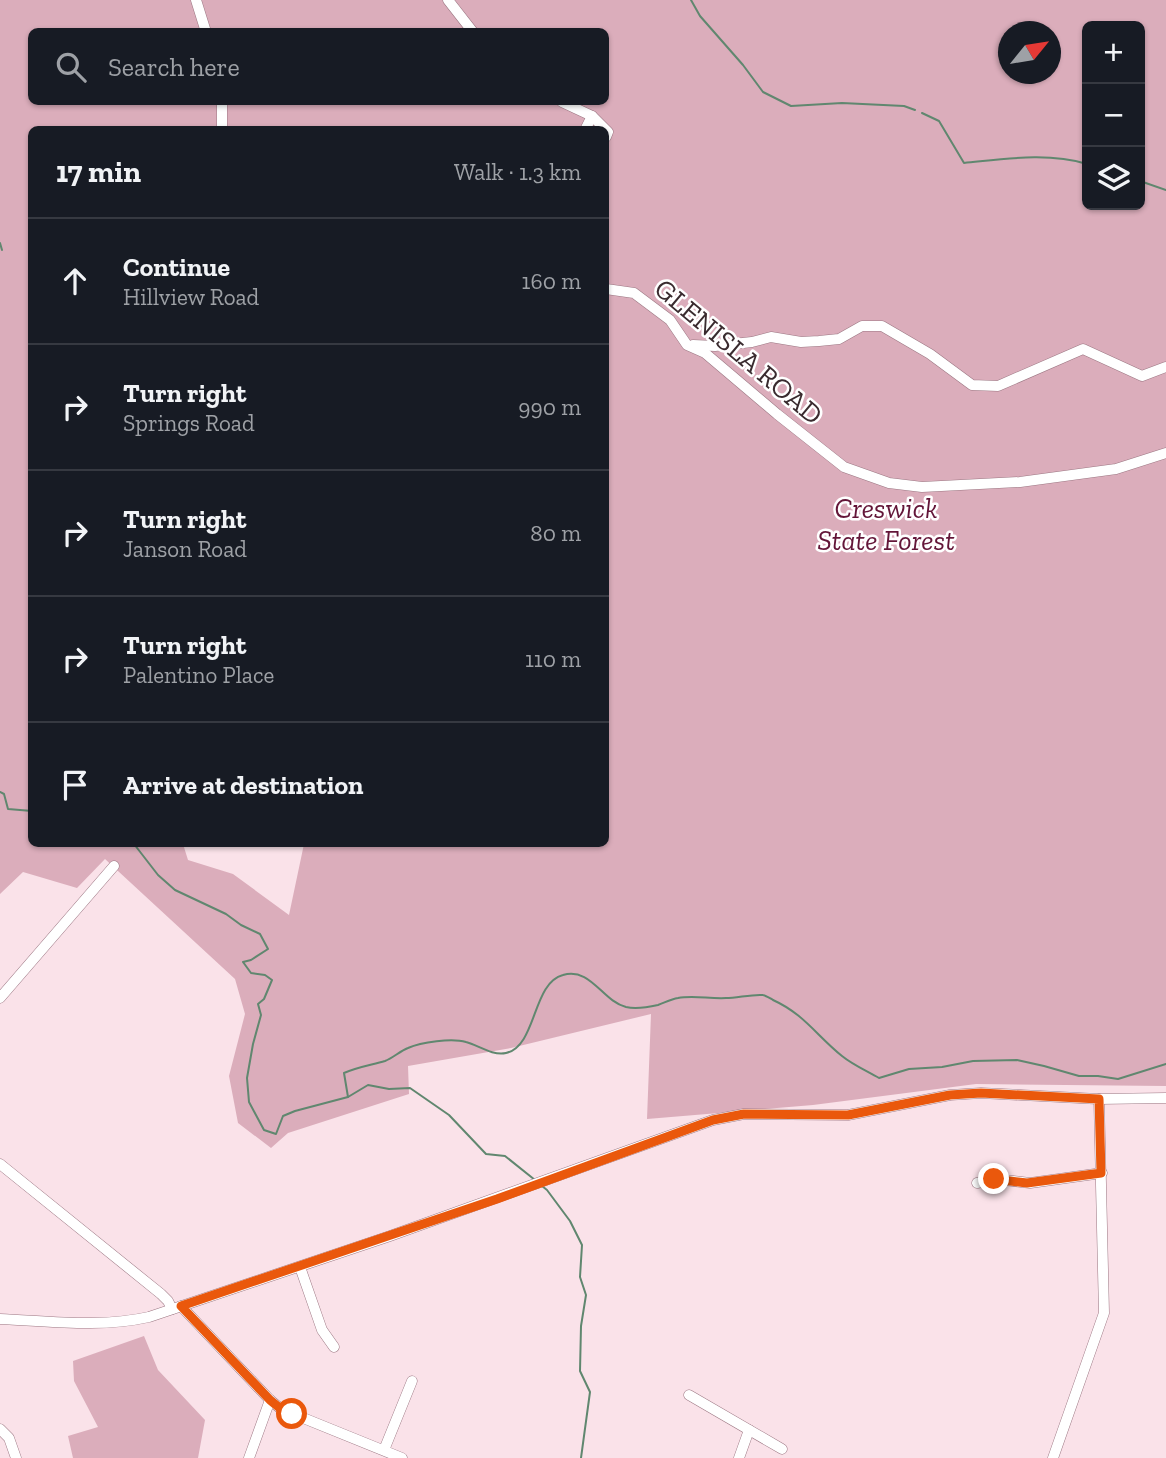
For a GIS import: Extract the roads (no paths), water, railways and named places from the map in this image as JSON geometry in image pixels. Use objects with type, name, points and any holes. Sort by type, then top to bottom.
[{"type":"street","points":[[196,0],[205,28]]},
{"type":"street","points":[[448,0],[470,28]]},
{"type":"street","points":[[222,105],[222,126]]},
{"type":"street","points":[[568,105],[592,116],[602,126]]},
{"type":"street","points":[[586,126],[592,116]]},
{"type":"street","name":"GLENISLA ROAD","points":[[609,289],[634,293],[670,320],[687,345],[705,353],[844,467],[889,483],[922,487],[1020,482],[1116,469],[1166,453]]},
{"type":"street","points":[[687,345],[715,346],[771,337],[801,342],[819,341],[839,339],[862,326],[882,326],[930,354],[972,385],[998,386],[1083,349],[1142,376],[1166,367]]},
{"type":"street","points":[[0,998],[114,866]]},
{"type":"street","points":[[0,1319],[119,1323],[149,1317],[519,1191],[713,1120],[744,1114],[848,1115],[950,1095],[981,1093],[1099,1099],[1166,1098]]},
{"type":"street","points":[[1054,1458],[1104,1313],[1099,1099]]},
{"type":"street","points":[[0,1164],[161,1293],[281,1409],[402,1458]]},
{"type":"street","points":[[977,1183],[996,1179],[1027,1183],[1101,1173]]},
{"type":"street","points":[[300,1267],[322,1330],[334,1347]]},
{"type":"street","points":[[384,1450],[412,1381]]},
{"type":"street","points":[[689,1395],[782,1449]]},
{"type":"street","points":[[249,1458],[270,1400]]},
{"type":"street","points":[[0,1429],[10,1441],[16,1458]]},
{"type":"street","points":[[739,1458],[749,1430]]},
{"type":"waterway","points":[[691,0],[700,16],[763,92],[791,106],[842,103],[904,106],[915,110]]},
{"type":"waterway","points":[[922,113],[939,121],[964,163],[1042,157],[1082,163]]},
{"type":"waterway","points":[[1145,183],[1166,190]]},
{"type":"waterway","points":[[0,243],[2,250]]},
{"type":"waterway","points":[[0,792],[4,794],[8,809],[28,811]]},
{"type":"waterway","points":[[136,847],[158,875],[175,890],[226,914],[260,934],[268,949],[243,962],[251,973],[265,975],[272,980],[264,999],[258,1004],[261,1015],[247,1078],[249,1102],[264,1130],[276,1134],[283,1116],[348,1097],[368,1085],[389,1089],[410,1088],[449,1115],[486,1154],[505,1156],[535,1180]]},
{"type":"waterway","points":[[348,1097],[344,1073],[385,1061],[414,1046],[453,1040],[501,1054],[516,1048],[524,1039],[545,990],[553,980],[573,974],[589,980],[618,1004],[630,1008],[654,1006],[684,997],[730,998],[764,995],[793,1012],[846,1059],[879,1078],[909,1069],[942,1067],[973,1061],[1017,1060],[1079,1076],[1118,1079],[1166,1064]]},
{"type":"waterway","points":[[542,1186],[570,1221],[582,1245],[580,1277],[586,1295],[581,1326],[580,1371],[590,1392],[581,1458]]},
{"type":"park label","name":"Creswick State Forest","points":[[886,524]]}]
